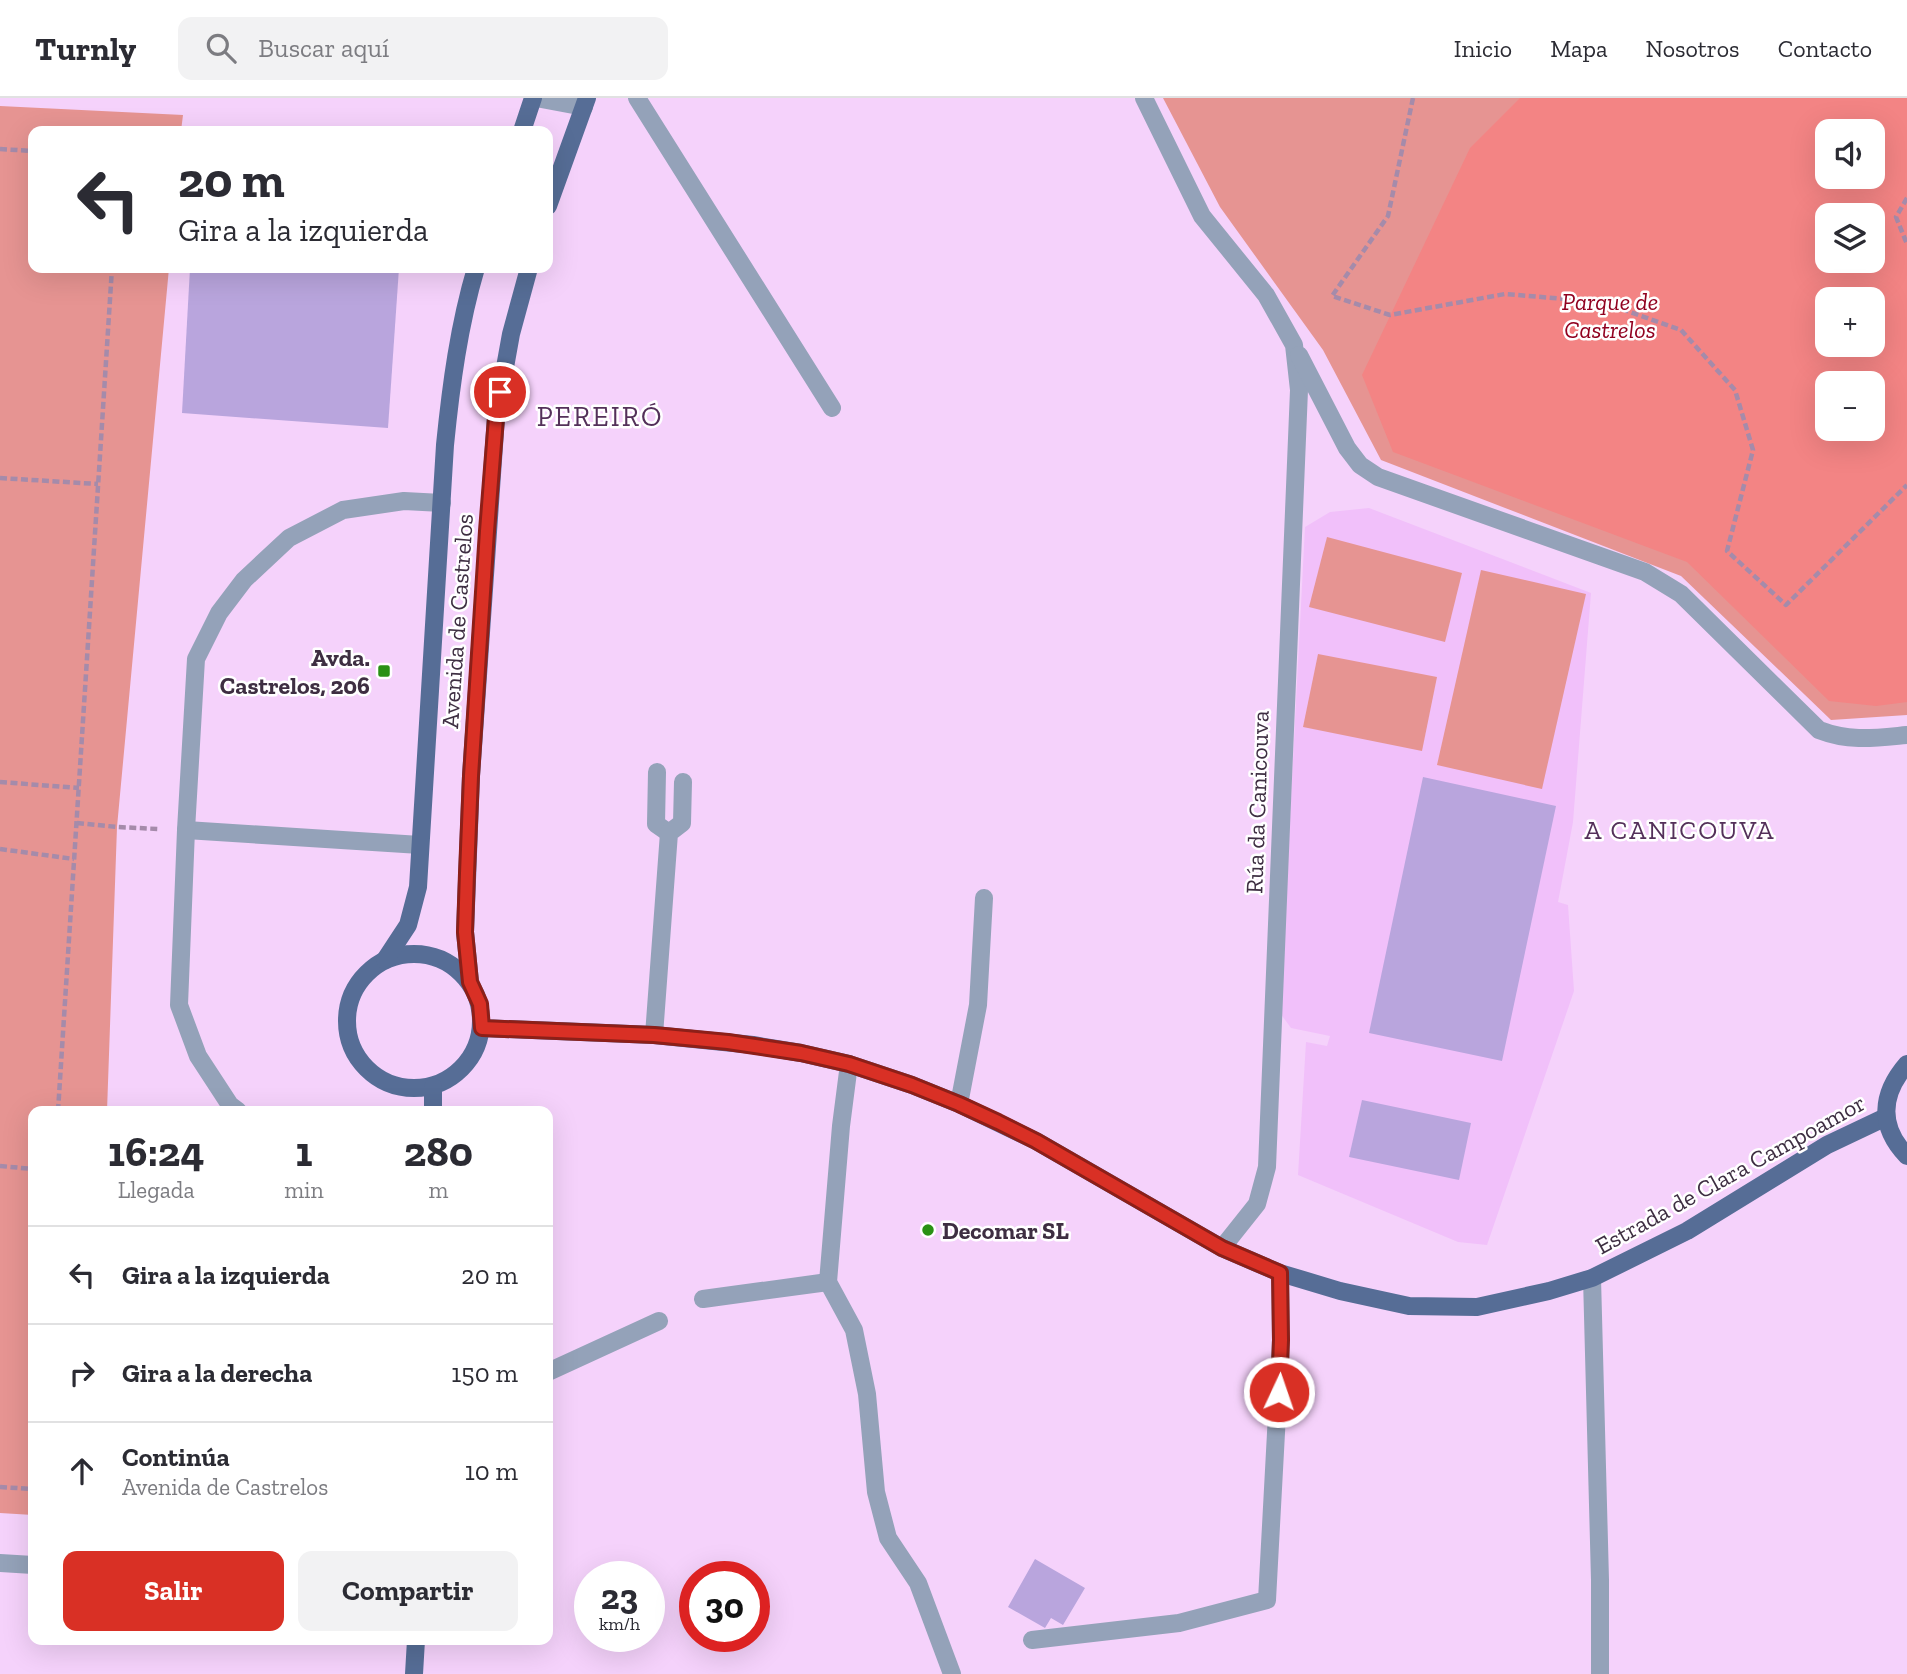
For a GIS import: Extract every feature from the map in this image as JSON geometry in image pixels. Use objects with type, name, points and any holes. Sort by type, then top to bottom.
[{"type":"main road","points":[[524,126],[535,98]]},
{"type":"main road","points":[[553,192],[585,102]]},
{"type":"main road","name":"Avenida de Castrelos","points":[[385,960],[408,925],[418,887],[452,381],[475,273]]},
{"type":"main road","name":"Avenida de Castrelos","points":[[470,982],[465,932],[471,776],[494,442],[511,334],[528,273]]},
{"type":"main road","points":[[408,954],[432,956],[453,966],[470,982],[480,1004],[482,1028],[474,1053],[466,1064],[446,1081],[433,1087],[413,1089],[393,1086],[375,1077],[360,1063],[350,1045],[346,1026],[348,1005],[355,986],[368,971],[385,960],[408,954]]},
{"type":"main road","name":"Estrada de Clara Campoamor","points":[[482,1028],[654,1035],[753,1045],[849,1064],[959,1104],[1036,1141],[1222,1248],[1280,1273],[1340,1291],[1409,1306],[1477,1307],[1592,1278],[1687,1231],[1827,1146],[1886,1117]]},
{"type":"main road","name":"Estrada de Clara Campoamor","points":[[1907,1064],[1894,1079],[1887,1097],[1886,1117],[1890,1132],[1907,1156]]},
{"type":"main road","points":[[433,1087],[433,1106]]},
{"type":"main road","points":[[414,1674],[416,1645]]},
{"type":"street","points":[[535,98],[585,102]]},
{"type":"street","points":[[637,98],[832,408]]},
{"type":"street","name":"Rúa da Canicouva","points":[[1144,98],[1202,216],[1266,295],[1347,449],[1360,465],[1378,477],[1645,572],[1681,594],[1819,730],[1858,740],[1907,735]]},
{"type":"street","name":"Rúa da Canicouva","points":[[1222,1248],[1257,1204],[1267,1167],[1299,390],[1294,345]]},
{"type":"street","points":[[231,1106],[198,1056],[179,1005],[196,659],[219,614],[244,580],[289,538],[343,510],[404,501],[442,503]]},
{"type":"street","points":[[657,772],[656,824],[669,833]]},
{"type":"street","points":[[654,1035],[669,833],[682,823],[683,782]]},
{"type":"street","points":[[186,830],[420,845]]},
{"type":"street","points":[[959,1104],[978,1005],[984,898]]},
{"type":"street","points":[[849,1064],[828,1282],[854,1330],[867,1394],[876,1492],[888,1538],[918,1583],[952,1674]]},
{"type":"street","points":[[1032,1640],[1179,1623],[1267,1601],[1281,1340],[1280,1273]]},
{"type":"street","points":[[1592,1278],[1600,1674]]},
{"type":"street","points":[[704,1299],[828,1282]]},
{"type":"street","points":[[553,1370],[659,1321]]},
{"type":"street","points":[[0,1563],[28,1565]]},
{"type":"path","points":[[1413,98],[1388,216],[1332,296],[1390,315],[1505,294],[1602,302],[1681,330],[1735,390],[1754,450],[1727,551],[1786,605],[1907,485]]},
{"type":"path","points":[[0,149],[28,151]]},
{"type":"path","points":[[1907,198],[1896,217],[1907,244]]},
{"type":"path","points":[[58,1106],[112,273]]},
{"type":"path","points":[[0,478],[98,484]]},
{"type":"path","points":[[0,782],[79,788]]},
{"type":"path","points":[[77,823],[158,829]]},
{"type":"path","points":[[0,849],[74,859]]},
{"type":"path","points":[[0,1166],[28,1169]]},
{"type":"path","points":[[0,1487],[28,1489]]},
{"type":"shaded area","points":[[1369,508],[1591,593],[1573,822],[1558,902],[1568,905],[1574,991],[1487,1245],[1458,1242],[1298,1175],[1306,1042],[1327,1046],[1330,1036],[1291,1028],[1280,1013],[1305,527],[1330,512]]},
{"type":"green space","name":"Parque de Castrelos","points":[[1163,98],[1907,98],[1907,715],[1831,720],[1681,576],[1381,460],[1323,350],[1220,207]]},
{"type":"green space","name":"Parque de Castrelos","points":[[1520,98],[1907,98],[1907,702],[1876,706],[1829,701],[1687,562],[1393,452],[1362,375],[1470,148]]},
{"type":"green space","points":[[0,106],[183,115],[182,126],[28,126],[28,273],[169,273],[117,827],[107,1106],[28,1106],[28,1515],[0,1513]]},
{"type":"green space","points":[[1327,537],[1462,573],[1445,642],[1309,607]]},
{"type":"green space","points":[[1481,570],[1586,594],[1542,789],[1437,765]]},
{"type":"green space","points":[[1318,654],[1437,677],[1422,751],[1303,727]]},
{"type":"building","points":[[190,273],[399,273],[388,428],[182,413]]},
{"type":"building","points":[[1423,777],[1556,806],[1502,1061],[1369,1033]]},
{"type":"building","points":[[1362,1100],[1471,1123],[1459,1180],[1349,1157]]},
{"type":"building","points":[[1035,1559],[1085,1588],[1063,1625],[1051,1618],[1045,1628],[1008,1607]]},
{"type":"place","name":"Avda. Castrelos, 206","points":[[384,671]]},
{"type":"place","name":"Decomar SL","points":[[928,1230]]},
{"type":"district","name":"PEREIRÓ","points":[[600,416]]},
{"type":"district","name":"A CANICOUVA","points":[[1680,830]]},
{"type":"route","points":[[500,392],[487,531],[471,776],[465,932],[470,982],[480,1004],[482,1028],[654,1035],[753,1045],[849,1064],[959,1104],[1036,1141],[1222,1248],[1280,1273],[1279,1392]]}]
